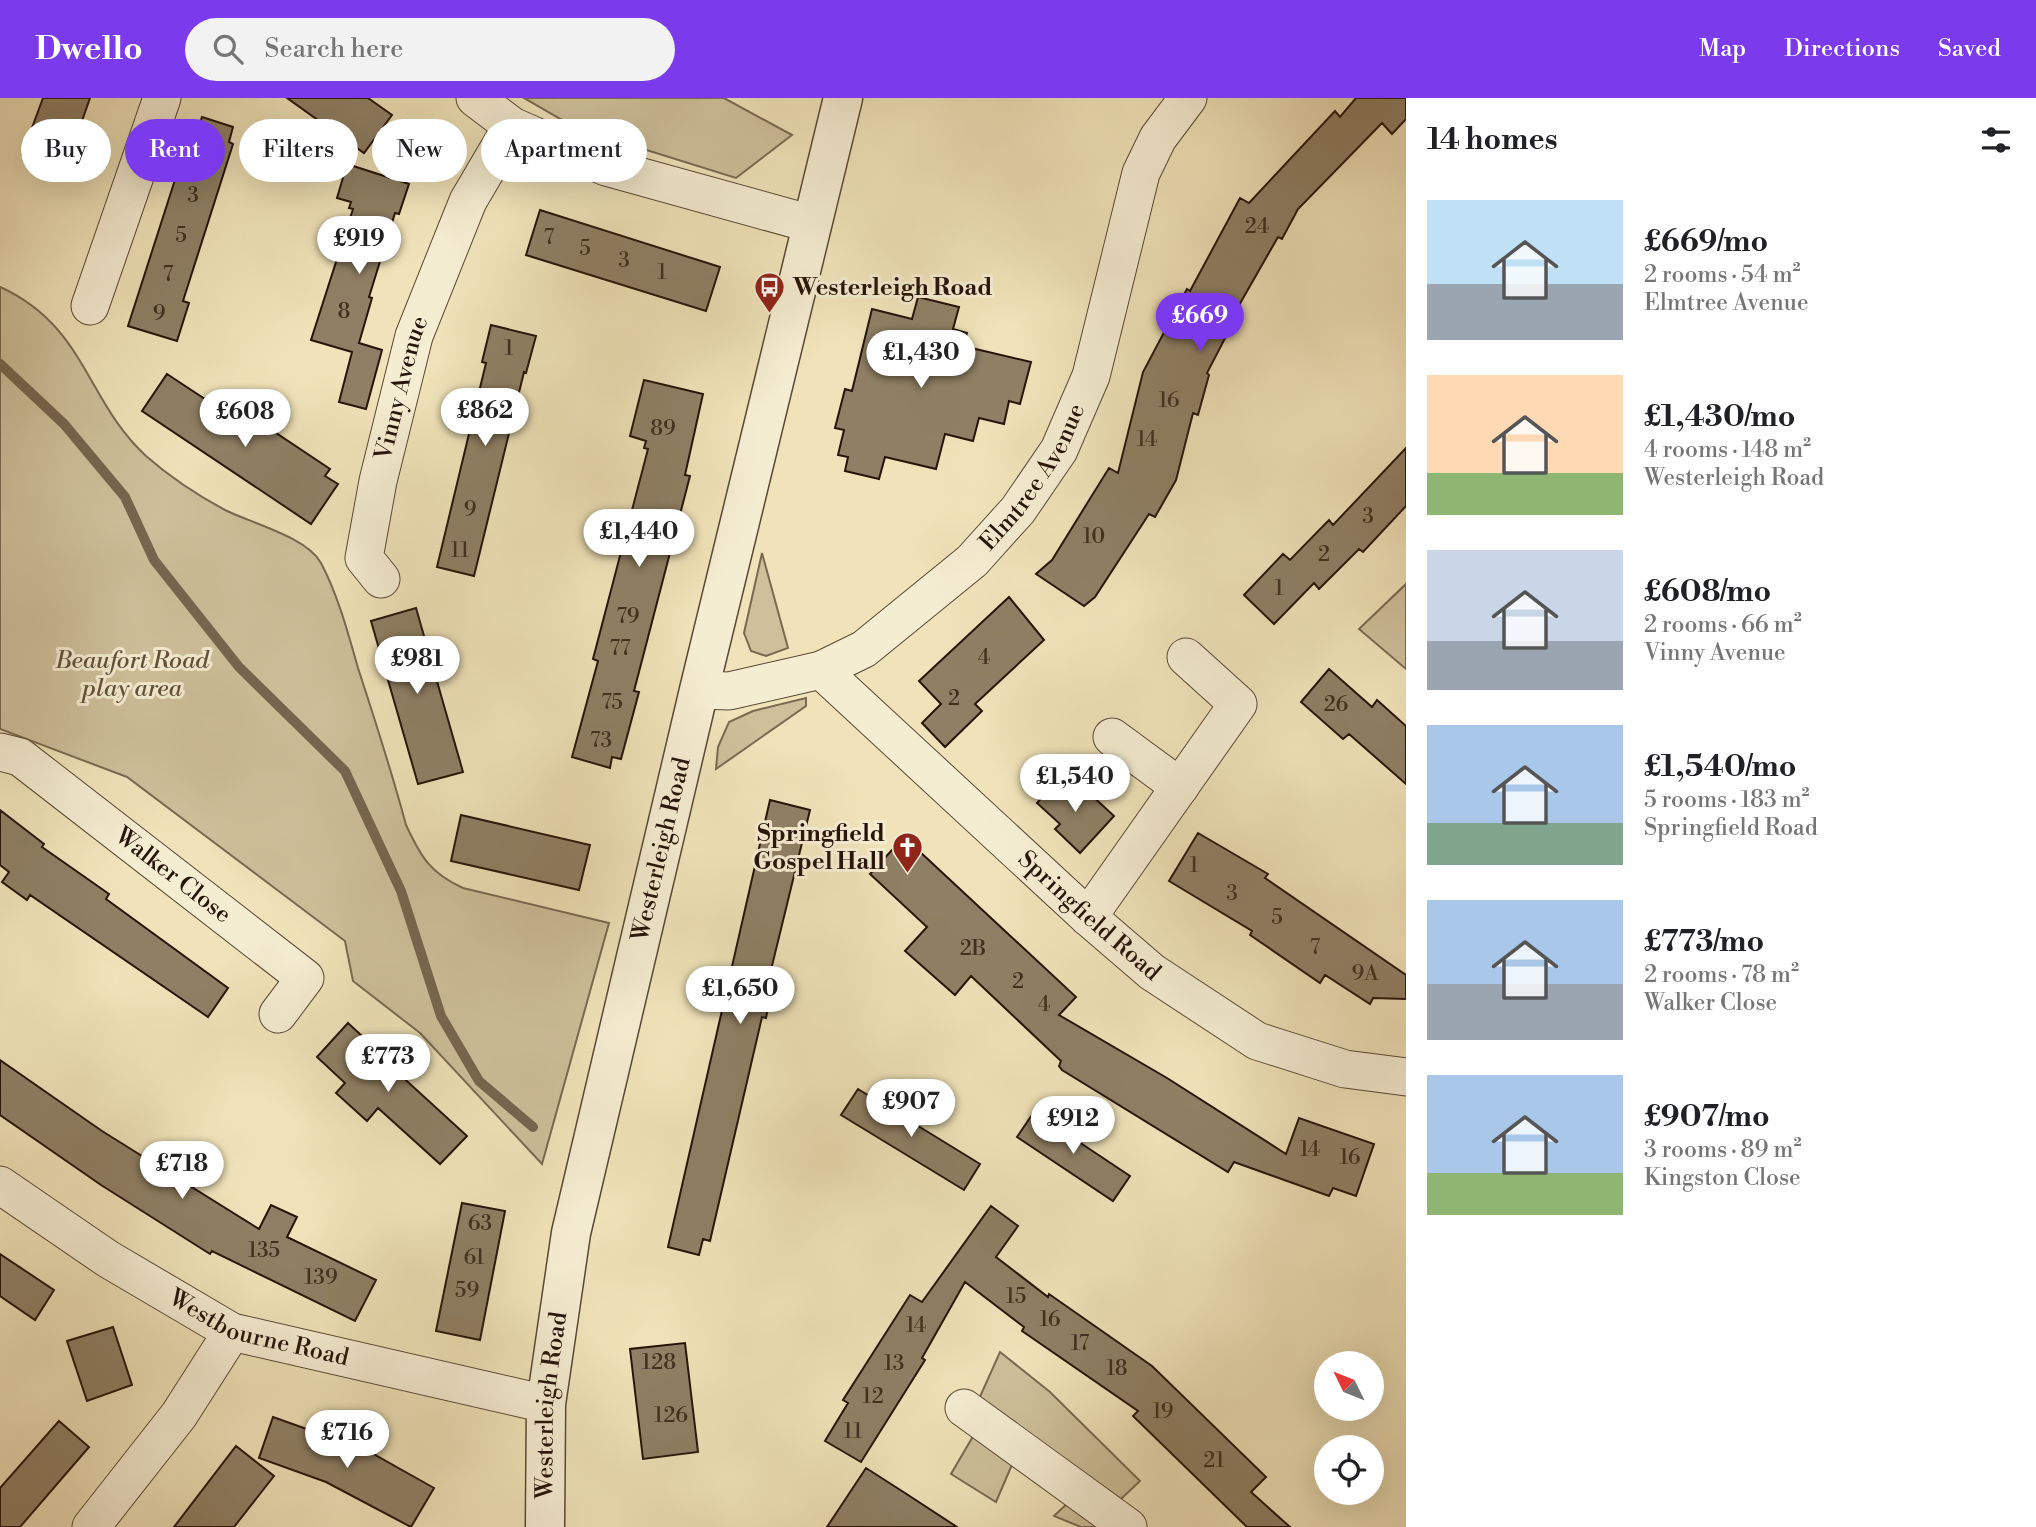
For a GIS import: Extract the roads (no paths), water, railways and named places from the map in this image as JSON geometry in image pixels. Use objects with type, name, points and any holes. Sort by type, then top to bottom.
[{"type":"street","points":[[90,306],[162,98]]},
{"type":"street","points":[[475,98],[502,119]]},
{"type":"street","name":"Westerleigh Road","points":[[545,1527],[546,1404],[571,1233],[843,98]]},
{"type":"street","name":"Elmtree Avenue","points":[[699,690],[729,691],[821,670],[863,649],[972,561],[1018,510],[1059,450],[1091,376],[1141,173],[1158,138],[1188,98]]},
{"type":"street","points":[[647,178],[812,224]]},
{"type":"street","name":"Vinny Avenue","points":[[381,579],[364,558],[378,481],[414,336],[468,201],[481,179]]},
{"type":"street","points":[[1088,917],[1238,704],[1186,657]]},
{"type":"street","name":"Springfield Road","points":[[821,670],[1088,917],[1152,972],[1257,1041],[1345,1069],[1406,1077]]},
{"type":"street","points":[[1112,737],[1180,787]]},
{"type":"street","name":"Walker Close","points":[[0,752],[20,757],[305,978],[278,1014]]},
{"type":"street","name":"Westbourne Road","points":[[0,1185],[108,1259],[232,1332],[546,1404]]},
{"type":"street","points":[[91,1527],[179,1415],[232,1332]]},
{"type":"street","points":[[964,1408],[1128,1527]]},
{"type":"waterway","points":[[0,364],[64,424],[125,497],[154,560],[239,667],[345,771],[401,891],[441,1016],[479,1081],[533,1127]]},
{"type":"place","name":"Westerleigh Road","points":[[770,315]]},
{"type":"place","name":"Springfield Gospel Hall","points":[[908,875]]},
{"type":"park label","name":"Beaufort Road play area","points":[[132,675]]}]
